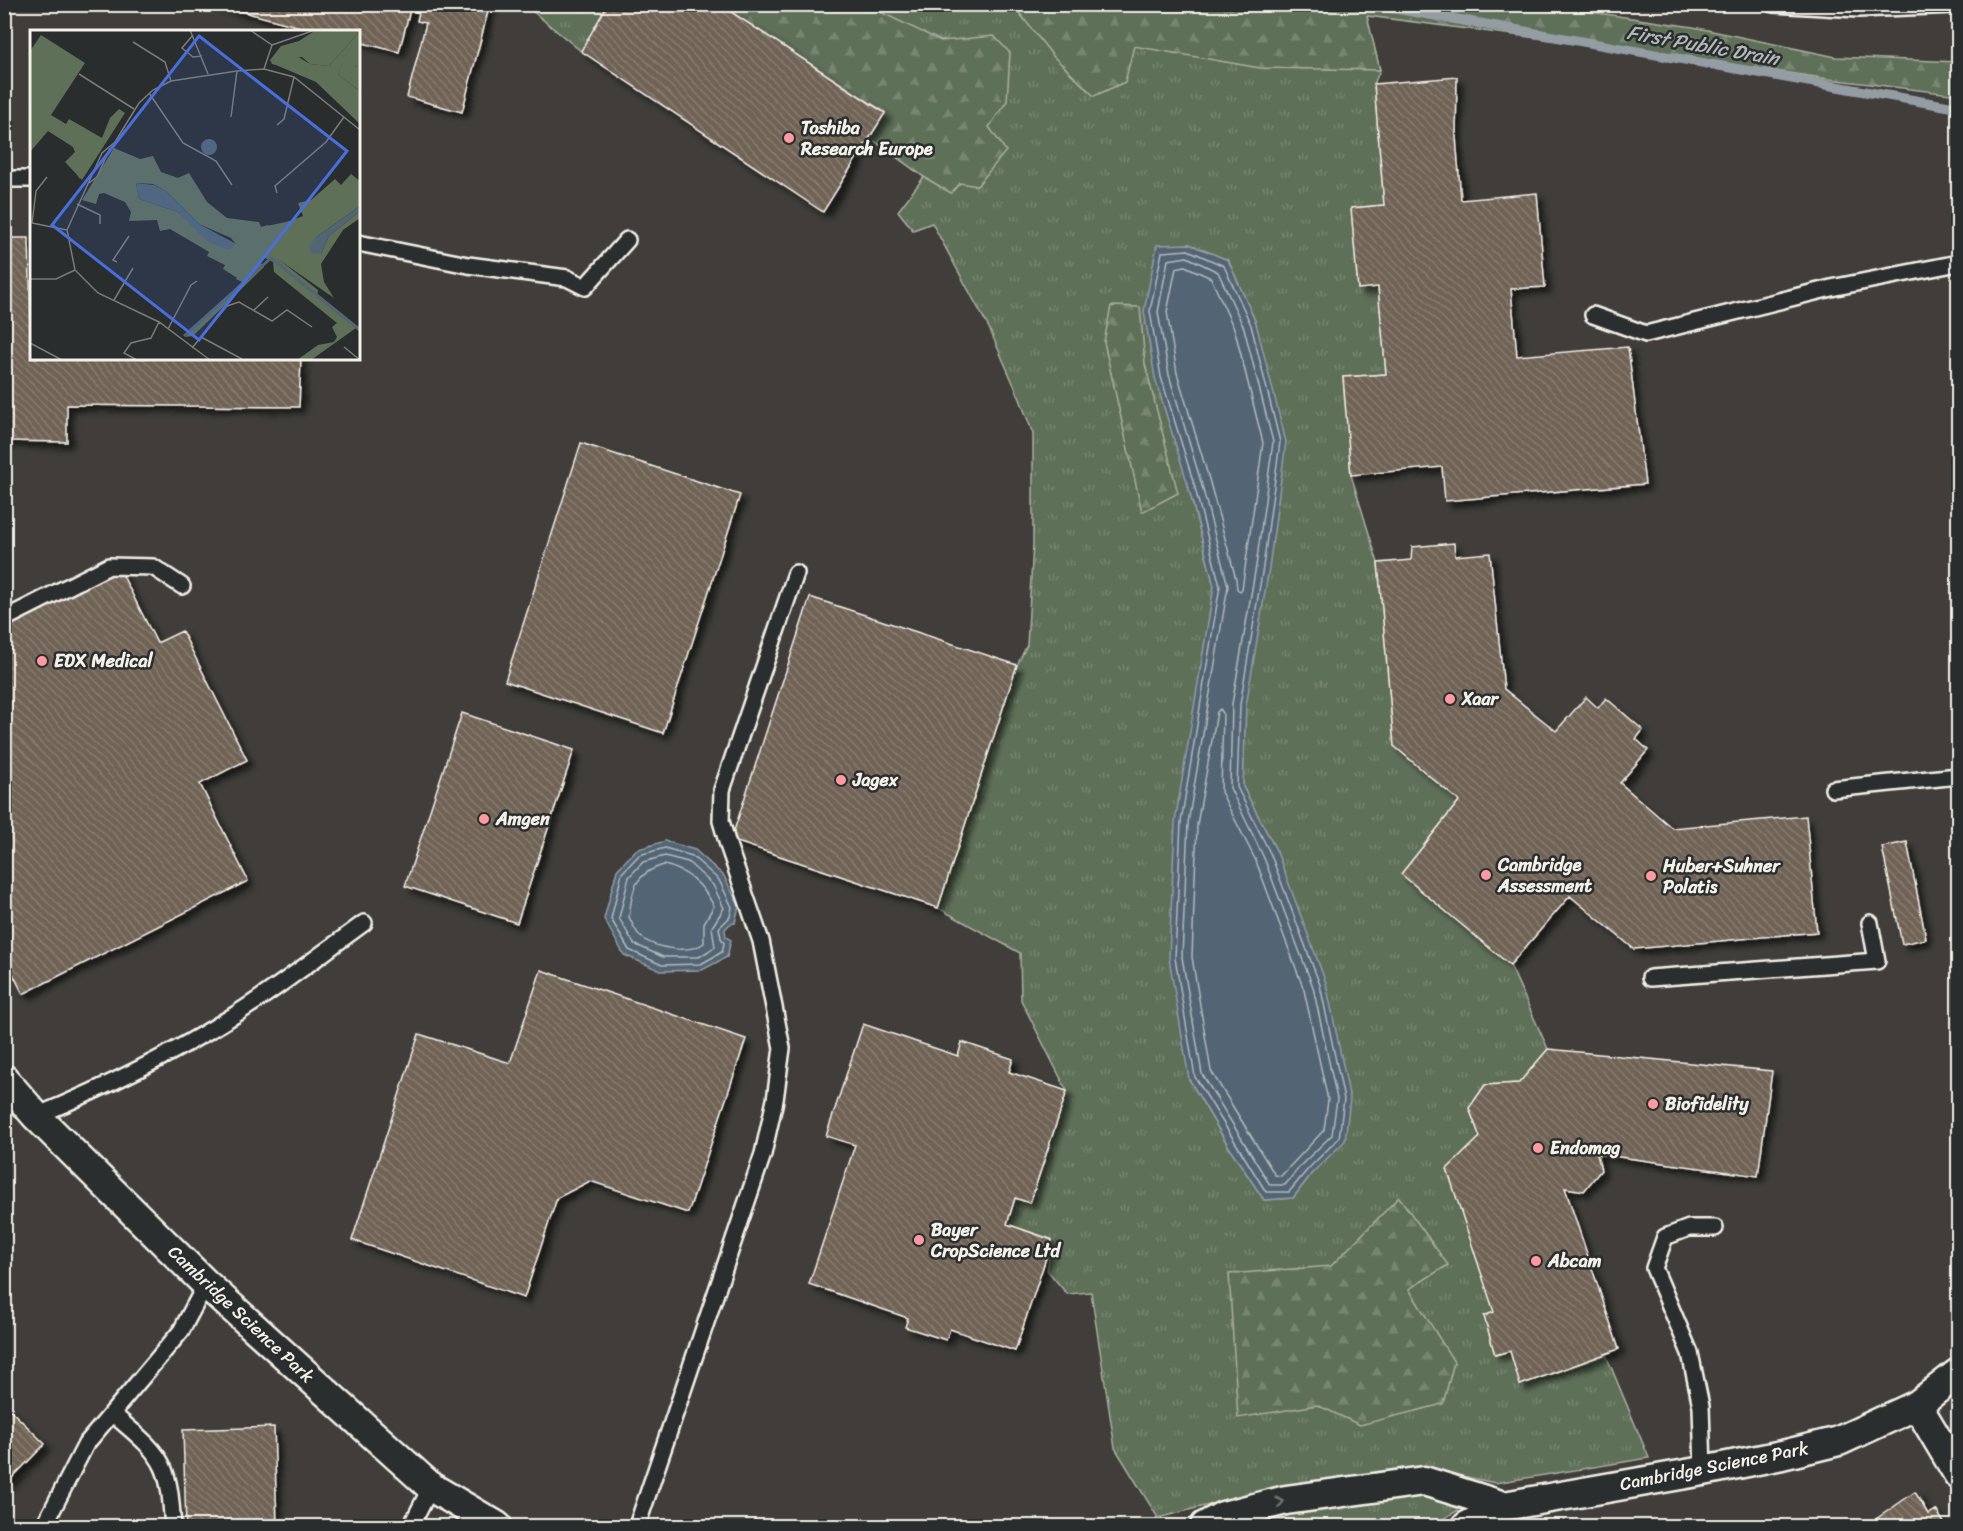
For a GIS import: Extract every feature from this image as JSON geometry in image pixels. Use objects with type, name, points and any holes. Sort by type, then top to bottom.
[{"type":"street","name":"Cambridge Science Park","points":[[4,1079],[36,1116],[206,1284],[431,1487],[497,1527]]},
{"type":"street","name":"Cambridge Science Park","points":[[1467,1527],[1504,1506],[1703,1471],[1839,1441],[1917,1404],[1959,1373]]},
{"type":"street","points":[[1917,1404],[1959,1474]]},
{"type":"street","name":"Cambridge Science Park","points":[[1205,1527],[1223,1516],[1286,1500],[1424,1481],[1504,1506]]},
{"type":"lane","points":[[1773,4],[1858,9],[1959,5]]},
{"type":"lane","points":[[4,179],[30,179]]},
{"type":"lane","points":[[360,243],[468,265],[567,279],[585,287],[627,240]]},
{"type":"lane","points":[[1593,315],[1646,334],[1831,288],[1959,264]]},
{"type":"lane","points":[[4,619],[109,566],[153,567],[182,586]]},
{"type":"lane","points":[[638,1527],[763,1154],[775,1100],[782,1048],[761,941],[722,821],[722,790],[796,573]]},
{"type":"lane","points":[[1833,789],[1959,776]]},
{"type":"lane","points":[[36,1116],[85,1095],[234,1016],[364,923]]},
{"type":"lane","points":[[1650,978],[1877,961],[1870,924]]},
{"type":"lane","points":[[1703,1471],[1701,1406],[1690,1353],[1654,1268],[1665,1237],[1689,1228],[1715,1228]]},
{"type":"lane","points":[[44,1527],[86,1444],[181,1331],[206,1284]]},
{"type":"lane","points":[[112,1413],[146,1444],[162,1466],[169,1488],[173,1527]]},
{"type":"lane","points":[[411,1527],[431,1487]]},
{"type":"shaded area","points":[[5,5],[1958,5],[1958,1526],[5,1526]]},
{"type":"green space","points":[[734,4],[873,5],[876,10],[941,41],[994,36],[1010,53],[1007,101],[989,127],[1006,151],[977,186],[960,183],[951,193],[924,177],[869,137],[885,112],[729,11]]},
{"type":"green space","points":[[1274,4],[1366,16],[1380,70],[1374,84],[1384,205],[1351,208],[1358,288],[1378,287],[1386,374],[1343,377],[1351,475],[1378,563],[1394,746],[1459,801],[1402,874],[1510,965],[1548,1049],[1519,1083],[1485,1085],[1469,1108],[1480,1137],[1494,1312],[1484,1316],[1495,1355],[1510,1351],[1521,1385],[1606,1355],[1649,1458],[1495,1483],[1434,1470],[1252,1494],[1158,1518],[1115,1448],[1091,1292],[1067,1294],[1047,1270],[1052,1239],[1007,1224],[1015,1198],[1030,1203],[1067,1091],[1021,1000],[1020,953],[938,908],[1017,665],[1027,645],[1033,544],[1033,434],[989,328],[932,223],[913,230],[898,211],[924,177],[869,137],[885,113],[720,5]],"holes":[[[1189,244],[1228,260],[1256,323],[1243,787],[1277,852],[1312,1173],[1293,1198],[1264,1200],[1229,1147],[1189,1079],[1196,701],[1214,586],[1188,485]]]},
{"type":"green space","points":[[1536,4],[1693,27],[1836,57],[1958,62],[1958,95],[1367,16],[1380,70],[1260,68],[1134,46],[1125,82],[1094,96],[1053,56],[1013,5]]},
{"type":"green space","points":[[525,5],[608,5],[581,51]]},
{"type":"green space","points":[[1111,306],[1140,307],[1145,364],[1178,493],[1142,512],[1104,342]]},
{"type":"green space","points":[[1399,1197],[1448,1265],[1409,1289],[1454,1362],[1443,1404],[1360,1425],[1317,1405],[1238,1418],[1229,1274],[1331,1266]]},
{"type":"green space","points":[[1420,1495],[1462,1508],[1431,1526],[1242,1526],[1265,1517]]},
{"type":"water","points":[[1189,244],[1228,260],[1256,323],[1286,442],[1269,568],[1246,706],[1243,787],[1277,852],[1326,983],[1350,1099],[1345,1141],[1312,1173],[1293,1198],[1264,1200],[1229,1147],[1189,1079],[1169,958],[1175,822],[1214,586],[1188,485],[1155,378],[1144,311],[1157,245]]},
{"type":"water","points":[[665,841],[695,850],[724,876],[739,906],[735,923],[725,929],[726,937],[731,940],[727,957],[702,970],[661,971],[624,955],[604,919],[617,870],[636,850]]},
{"type":"building","points":[[214,4],[490,4],[462,112],[407,97],[426,23],[417,21],[419,12],[410,10],[399,52],[360,42],[360,30],[304,30],[304,28]]},
{"type":"building","points":[[608,4],[719,4],[885,113],[823,212],[581,51]]},
{"type":"building","points":[[1457,77],[1456,137],[1461,200],[1537,193],[1545,287],[1511,289],[1517,356],[1628,347],[1645,484],[1445,501],[1442,467],[1351,475],[1343,377],[1386,374],[1378,287],[1358,289],[1351,208],[1384,205],[1374,84]]},
{"type":"building","points":[[4,238],[29,238],[30,360],[301,360],[299,407],[67,405],[67,442],[4,441]]},
{"type":"building","points":[[581,443],[740,495],[663,733],[505,681]]},
{"type":"building","points":[[1454,543],[1455,556],[1490,553],[1504,689],[1556,731],[1586,697],[1598,708],[1606,698],[1643,730],[1636,739],[1648,750],[1620,783],[1672,828],[1806,816],[1817,932],[1634,949],[1570,896],[1510,965],[1401,874],[1459,801],[1394,746],[1378,563],[1411,560],[1412,547]]},
{"type":"building","points":[[119,568],[157,643],[182,631],[247,760],[200,784],[248,881],[23,994],[4,956],[4,625]]},
{"type":"building","points":[[810,597],[1017,665],[938,908],[731,840]]},
{"type":"building","points":[[462,713],[574,750],[517,923],[405,886]]},
{"type":"building","points":[[1907,842],[1926,939],[1902,944],[1882,847]]},
{"type":"building","points":[[541,970],[746,1039],[688,1213],[590,1181],[557,1198],[524,1298],[352,1240],[419,1034],[510,1063]]},
{"type":"building","points":[[863,1024],[958,1056],[962,1042],[1013,1059],[1009,1072],[1067,1091],[1030,1203],[1015,1198],[1007,1224],[1052,1240],[1015,1351],[950,1329],[946,1340],[905,1327],[908,1318],[809,1284],[855,1145],[826,1136]]},
{"type":"building","points":[[1548,1049],[1772,1071],[1758,1176],[1597,1154],[1601,1170],[1584,1191],[1565,1188],[1619,1349],[1520,1385],[1510,1351],[1495,1355],[1484,1316],[1494,1312],[1447,1169],[1480,1137],[1469,1108],[1485,1085],[1519,1083]]},
{"type":"building","points":[[4,1404],[45,1444],[4,1486]]},
{"type":"building","points":[[274,1427],[277,1526],[186,1526],[183,1430]]},
{"type":"building","points":[[1915,1492],[1928,1514],[1936,1510],[1946,1526],[1866,1526]]},
{"type":"waterway","name":"First Public Drain","points":[[1370,4],[1958,108]]},
{"type":"place","name":"Toshiba Research Europe","points":[[789,138]]},
{"type":"place","name":"EDX Medical","points":[[42,661]]},
{"type":"place","name":"Xaar","points":[[1450,699]]},
{"type":"place","name":"Jagex","points":[[841,780]]},
{"type":"place","name":"Amgen","points":[[484,819]]},
{"type":"place","name":"Cambridge Assessment","points":[[1486,875]]},
{"type":"place","name":"Huber+Suhner Polatis","points":[[1651,876]]},
{"type":"place","name":"Biofidelity","points":[[1653,1104]]},
{"type":"place","name":"Endomag","points":[[1538,1148]]},
{"type":"place","name":"Bayer CropScience Ltd","points":[[919,1240]]},
{"type":"place","name":"Abcam","points":[[1536,1261]]}]
